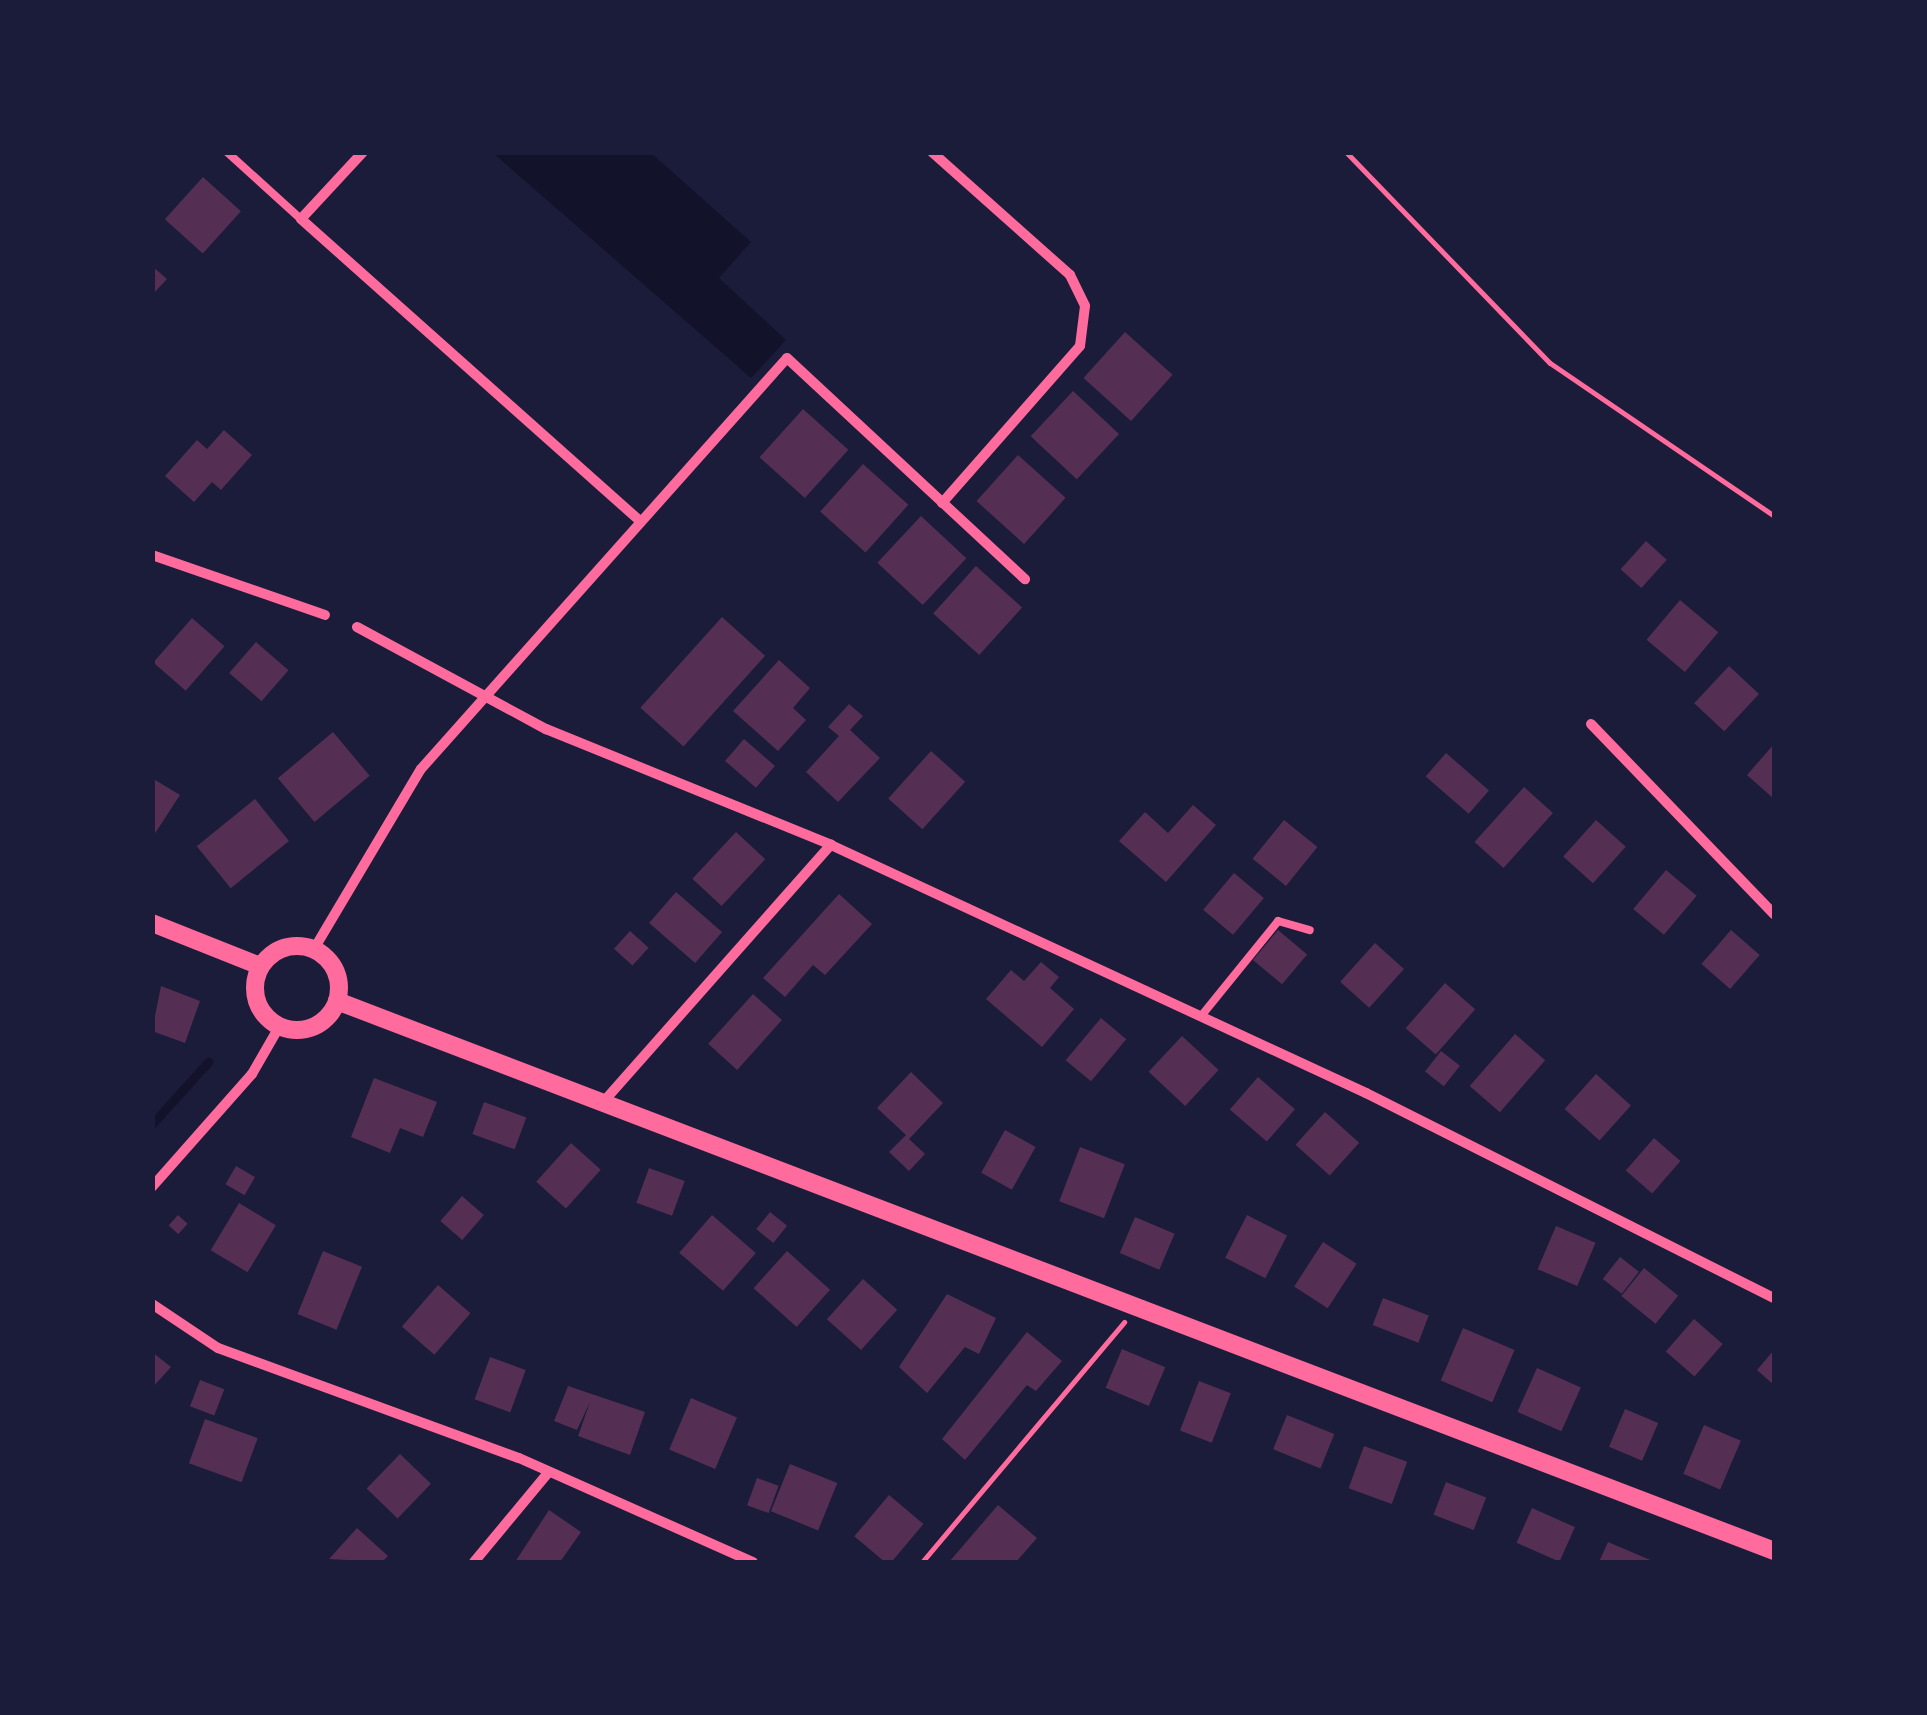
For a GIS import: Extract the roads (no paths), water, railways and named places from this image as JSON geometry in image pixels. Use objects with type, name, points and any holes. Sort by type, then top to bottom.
[{"type":"street","points":[[363,152],[302,219],[639,520]]},
{"type":"street","points":[[932,152],[1070,275],[1085,306],[1080,346],[942,504]]},
{"type":"street","points":[[314,948],[412,783],[483,695],[786,358],[1025,579]]},
{"type":"street","points":[[152,555],[325,615]]},
{"type":"street","points":[[356,627],[483,695],[832,844],[1202,1015],[1774,1298]]},
{"type":"street","points":[[1591,724],[1774,914]]},
{"type":"street","points":[[606,1100],[832,844]]},
{"type":"street","points":[[152,923],[260,966]]},
{"type":"street","points":[[284,947],[314,948],[336,970],[338,1001],[320,1024],[279,1027],[258,1008],[260,966],[284,947]]},
{"type":"street","points":[[338,1001],[1134,1302],[1774,1551]]},
{"type":"street","points":[[152,1187],[252,1074],[279,1027]]},
{"type":"street","points":[[152,1304],[218,1348],[548,1473],[753,1562]]},
{"type":"street","points":[[474,1562],[548,1473]]},
{"type":"lane","points":[[227,152],[302,219]]},
{"type":"lane","points":[[1202,1015],[1278,921],[1310,930]]},
{"type":"waterway","points":[[152,1124],[208,1062]]}]
